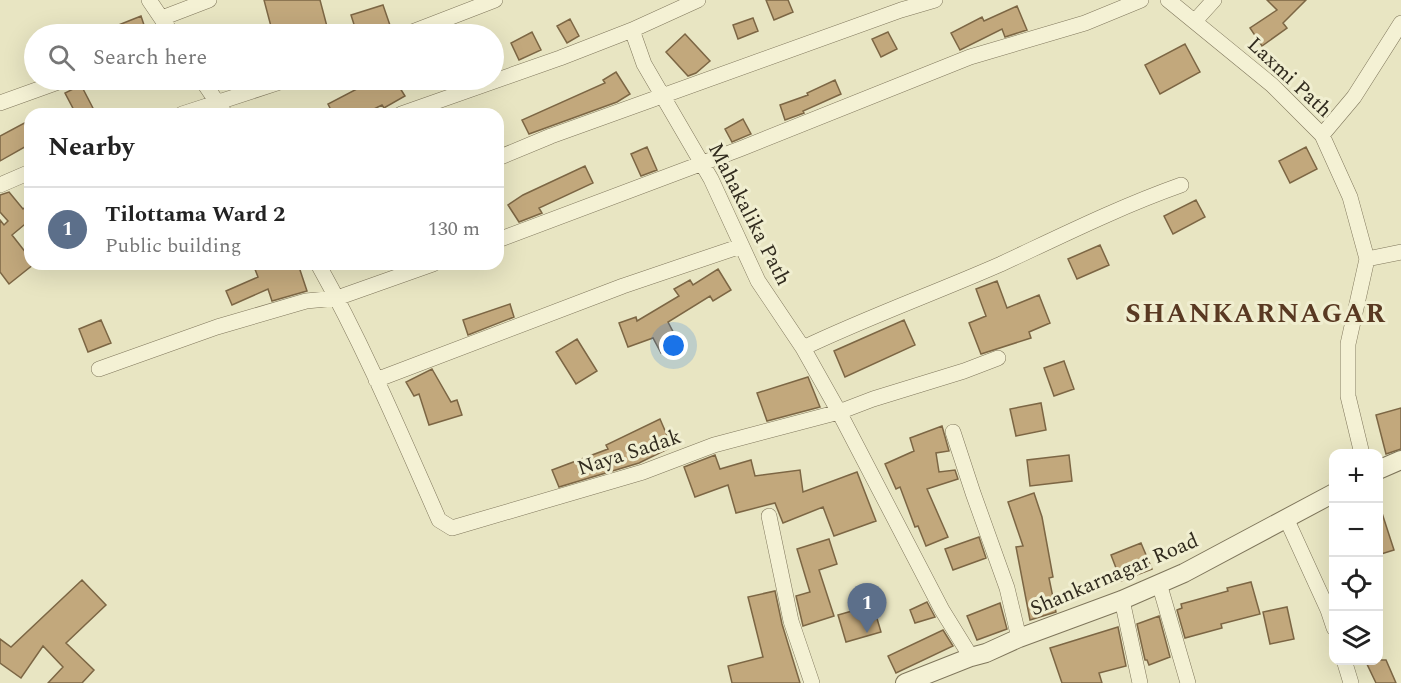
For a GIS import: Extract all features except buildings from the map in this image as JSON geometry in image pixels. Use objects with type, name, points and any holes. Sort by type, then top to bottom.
[{"type":"street","points":[[149,0],[166,24]]},
{"type":"street","points":[[162,18],[209,0]]},
{"type":"street","points":[[433,24],[495,0]]},
{"type":"street","points":[[504,78],[632,30],[698,0]]},
{"type":"street","points":[[504,156],[551,136],[901,10],[935,0]]},
{"type":"street","points":[[504,238],[701,164],[970,57],[1085,23],[1141,0]]},
{"type":"street","name":"Laxmi Path","points":[[1168,0],[1272,85],[1322,135],[1350,197],[1367,260],[1348,344],[1348,396],[1361,449]]},
{"type":"street","points":[[1195,21],[1214,0]]},
{"type":"street","points":[[1322,135],[1354,97],[1401,23]]},
{"type":"street","name":"Mahakalika Path","points":[[632,30],[644,64],[711,179],[758,281],[802,348],[838,412]]},
{"type":"street","points":[[0,103],[36,90]]},
{"type":"street","points":[[209,90],[221,108],[263,90]]},
{"type":"street","points":[[418,108],[469,90]]},
{"type":"street","points":[[0,185],[24,175]]},
{"type":"street","points":[[802,348],[1000,264],[1076,228],[1181,185]]},
{"type":"street","points":[[376,380],[623,286],[741,246]]},
{"type":"street","points":[[1367,260],[1401,252]]},
{"type":"street","name":"Naya Sadak","points":[[321,270],[376,380],[440,520],[452,528],[643,472],[714,445],[838,412]]},
{"type":"street","points":[[99,369],[217,327],[306,301],[337,298],[416,270]]},
{"type":"street","points":[[971,657],[942,610],[838,412],[998,358]]},
{"type":"street","points":[[953,432],[1007,588],[1019,638]]},
{"type":"street","points":[[1383,468],[1401,460]]},
{"type":"street","name":"Shankarnagar Road","points":[[913,681],[1122,600],[1185,573],[1329,496]]},
{"type":"street","points":[[769,516],[791,621],[812,683]]},
{"type":"street","points":[[1286,518],[1329,613]]},
{"type":"street","points":[[1159,583],[1188,683]]},
{"type":"street","points":[[1122,600],[1140,683]]},
{"type":"street","points":[[1346,665],[1351,683]]},
{"type":"place","name":"Tilottama Ward 2","points":[[867,633]]},
{"type":"district","name":"SHANKARNAGAR","points":[[1256,313]]}]
